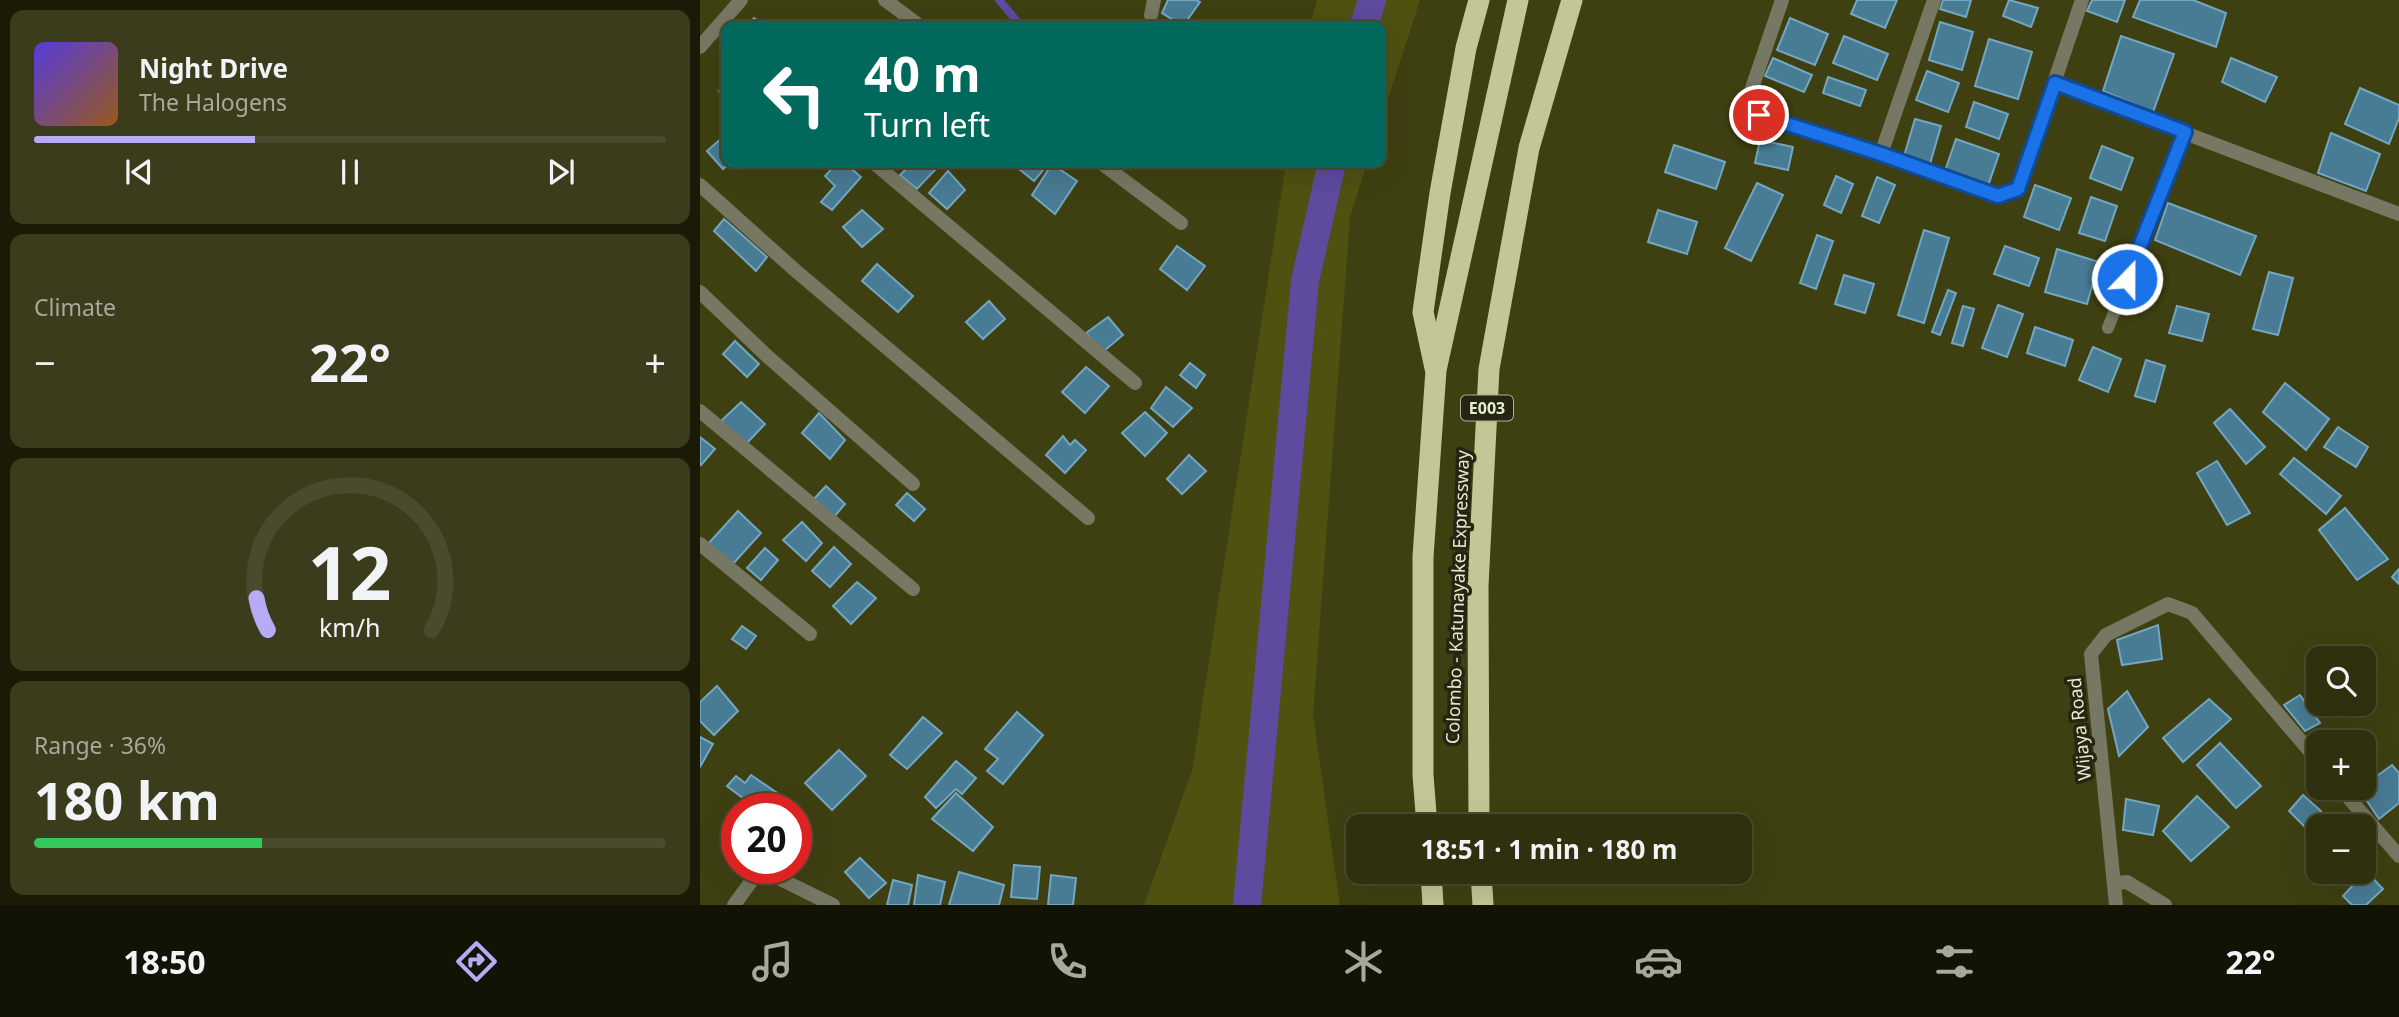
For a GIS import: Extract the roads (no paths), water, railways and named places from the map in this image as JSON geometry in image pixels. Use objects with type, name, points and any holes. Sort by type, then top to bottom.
[{"type":"highway","points":[[1436,370],[1423,312],[1440,194],[1466,48],[1479,0]]},
{"type":"highway","name":"Colombo - Katunayake Expressway","points":[[1426,814],[1423,775],[1423,557],[1436,370],[1518,0]]},
{"type":"highway","name":"Colombo - Katunayake Expressway","points":[[1479,814],[1478,586],[1489,369],[1529,148],[1572,0]]},
{"type":"highway","points":[[1432,884],[1433,905]]},
{"type":"highway","points":[[1482,884],[1483,905]]},
{"type":"street","points":[[729,21],[741,0]]},
{"type":"street","points":[[885,0],[913,21]]},
{"type":"street","points":[[1151,15],[1154,0]]},
{"type":"street","points":[[1782,0],[1749,94],[1759,115],[1881,154],[1998,196],[2018,189],[2082,0]]},
{"type":"street","points":[[1881,154],[1934,0]]},
{"type":"street","points":[[700,47],[721,34]]},
{"type":"street","points":[[2055,83],[2399,214]]},
{"type":"street","points":[[880,168],[1135,383]]},
{"type":"street","points":[[1108,168],[1181,223]]},
{"type":"street","points":[[700,185],[796,271],[1088,518]]},
{"type":"street","points":[[700,292],[767,356],[913,484]]},
{"type":"street","points":[[700,411],[913,589]]},
{"type":"street","points":[[700,544],[810,634]]},
{"type":"street","name":"Wijaya Road","points":[[2116,905],[2116,883],[2091,654],[2106,635],[2168,604],[2192,612],[2306,747]]},
{"type":"street","points":[[2350,800],[2399,856]]},
{"type":"street","points":[[734,905],[760,869],[833,905]]},
{"type":"street","points":[[2116,883],[2127,882],[2165,905]]},
{"type":"lane","points":[[2108,328],[2185,132]]},
{"type":"waterway","points":[[999,0],[1017,21]]},
{"type":"waterway","points":[[1366,21],[1372,0]]},
{"type":"waterway","points":[[1247,905],[1305,281],[1331,168]]}]
